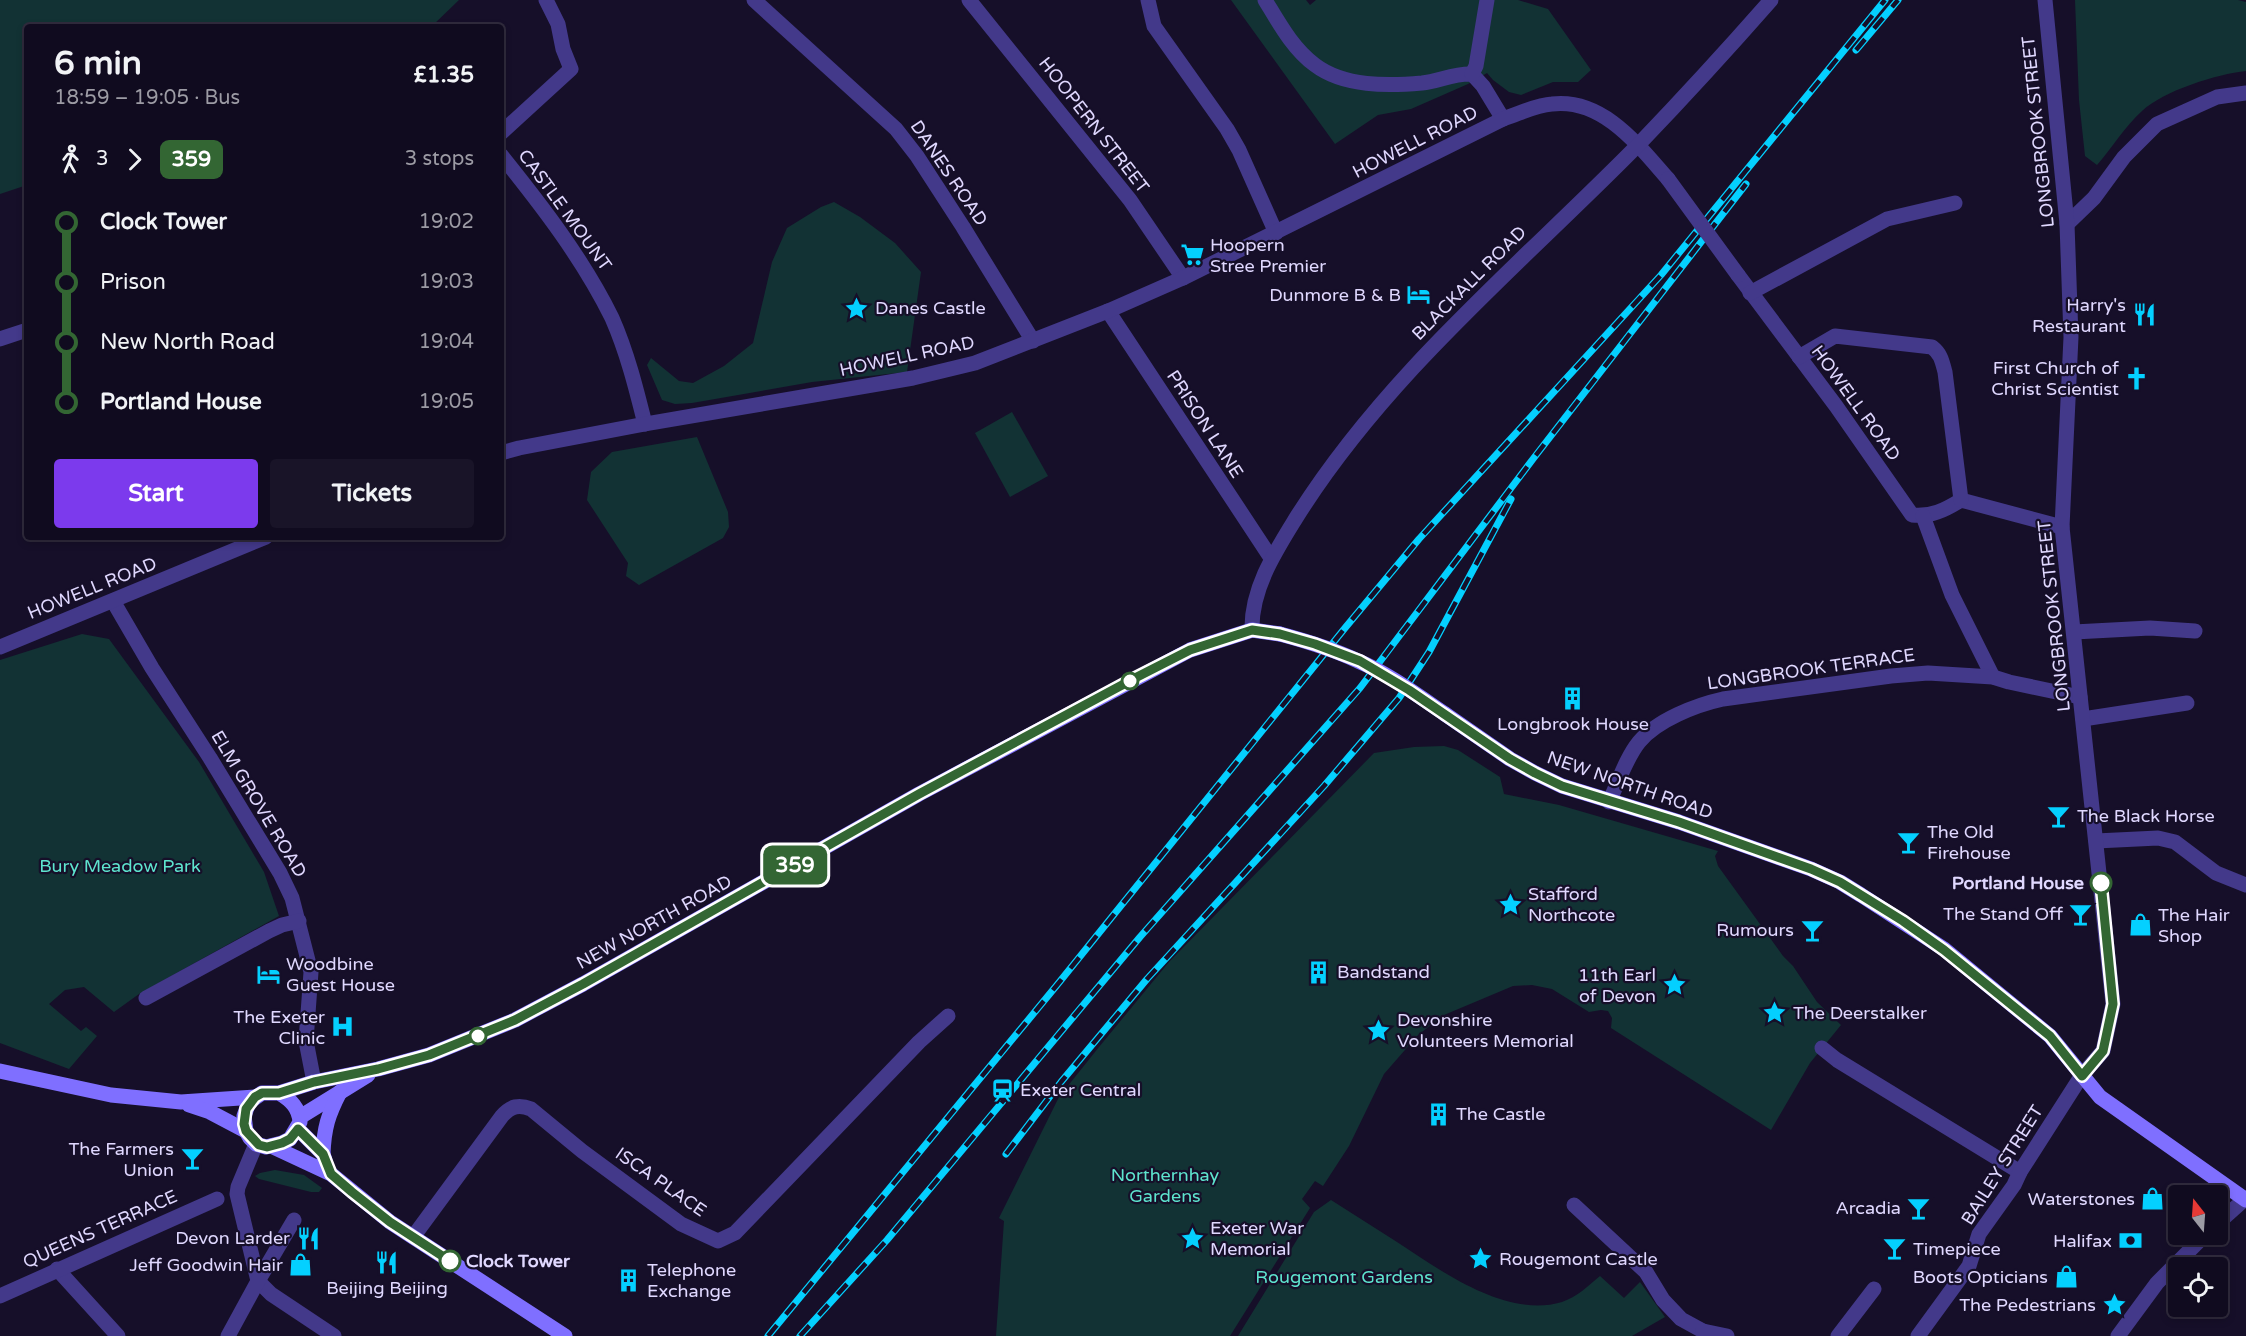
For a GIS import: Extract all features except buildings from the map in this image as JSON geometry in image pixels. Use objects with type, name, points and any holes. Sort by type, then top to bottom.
[{"type":"main road","name":"NEW NORTH ROAD","points":[[0,1071],[111,1095],[181,1102],[279,1093],[314,1082],[378,1069],[429,1055],[515,1020],[583,984],[919,794],[1137,677],[1190,650],[1252,630],[1280,634],[1315,644],[1360,661],[1409,690],[1490,746],[1562,786],[1679,822],[1811,869],[1840,882],[1903,921],[1944,950],[2050,1036],[2100,1097],[2246,1199]]},
{"type":"main road","name":"NEW NORTH ROAD","points":[[181,1102],[210,1112],[246,1131],[264,1145],[290,1139],[299,1123],[340,1092],[378,1069]]},
{"type":"main road","points":[[323,1154],[324,1128],[340,1092]]},
{"type":"main road","points":[[279,1093],[289,1098],[296,1107],[299,1123],[323,1154],[331,1174]]},
{"type":"main road","points":[[246,1131],[244,1124],[246,1109],[255,1097]]},
{"type":"main road","points":[[264,1145],[331,1174],[390,1222],[565,1336]]},
{"type":"street","points":[[504,130],[571,69],[561,41],[558,24],[546,0]]},
{"type":"street","name":"DANES ROAD","points":[[754,0],[896,129],[917,156],[1033,340]]},
{"type":"street","name":"HOOPERN STREET","points":[[969,0],[1130,200],[1183,278]]},
{"type":"street","points":[[1148,0],[1154,26],[1227,129],[1239,150],[1276,233]]},
{"type":"street","points":[[1265,0],[1285,34],[1314,65],[1333,76],[1364,83],[1400,84],[1424,83],[1462,74],[1472,74],[1483,86],[1503,119]]},
{"type":"street","points":[[1472,74],[1476,66],[1487,0]]},
{"type":"street","name":"BLACKALL ROAD","points":[[1252,630],[1252,617],[1271,558],[1345,445],[1405,375],[1505,273],[1638,145],[1771,0]]},
{"type":"street","name":"LONGBROOK STREET","points":[[2045,0],[2067,224],[2071,336],[2062,527],[2113,1004],[2103,1051],[2082,1076]]},
{"type":"street","points":[[2067,224],[2094,198],[2124,157],[2157,124],[2217,97],[2246,93]]},
{"type":"street","name":"HOWELL ROAD","points":[[504,452],[645,424],[923,375],[975,363],[1108,311],[1183,278],[1503,119],[1550,104],[1576,105],[1589,109],[1623,128],[1668,179],[1917,516],[1952,595],[1993,677]]},
{"type":"street","name":"CASTLE MOUNT","points":[[504,159],[547,212],[594,283],[612,319],[624,351],[645,424]]},
{"type":"street","points":[[1750,293],[1887,219],[1955,203]]},
{"type":"street","name":"PRISON LANE","points":[[1108,311],[1271,558]]},
{"type":"street","points":[[0,339],[24,331]]},
{"type":"street","points":[[1798,357],[1835,336],[1932,347],[1937,350],[1941,355],[1945,372],[1961,501]]},
{"type":"street","points":[[1917,516],[1941,512],[1961,501],[2062,527]]},
{"type":"street","name":"HOWELL ROAD","points":[[0,647],[257,540]]},
{"type":"street","name":"ELM GROVE ROAD","points":[[113,601],[152,668],[280,873],[292,898],[311,972],[306,1041],[314,1082]]},
{"type":"street","points":[[2074,632],[2150,628],[2195,631]]},
{"type":"street","name":"LONGBROOK TERRACE","points":[[1609,802],[1639,742],[1660,726],[1700,704],[1891,676],[1928,673],[1993,677]]},
{"type":"street","points":[[1993,677],[2080,697]]},
{"type":"street","points":[[2084,719],[2187,703]]},
{"type":"street","points":[[2096,841],[2158,838],[2175,842],[2216,873],[2246,885]]},
{"type":"street","points":[[146,998],[269,931],[299,921]]},
{"type":"street","name":"ISCA PLACE","points":[[413,1237],[502,1116],[508,1109],[523,1106],[531,1109],[582,1151],[681,1224],[712,1240],[723,1240],[735,1233],[919,1042],[948,1016]]},
{"type":"street","points":[[1822,1048],[1837,1060],[2020,1172]]},
{"type":"street","name":"BAILEY STREET","points":[[1918,1336],[1969,1266],[1979,1234],[2014,1185],[2082,1076]]},
{"type":"street","points":[[264,1145],[238,1187],[237,1194],[258,1281],[271,1294],[334,1336]]},
{"type":"street","name":"QUEENS TERRACE","points":[[0,1296],[217,1199]]},
{"type":"street","points":[[2228,1215],[2246,1199]]},
{"type":"street","points":[[1574,1205],[1646,1272],[1663,1300],[1681,1319],[1706,1334],[1727,1336]]},
{"type":"street","points":[[228,1336],[294,1220]]},
{"type":"street","points":[[2118,1336],[2157,1283],[2195,1245]]},
{"type":"street","points":[[57,1269],[118,1336]]},
{"type":"street","points":[[1838,1336],[1874,1288]]},
{"type":"green space","points":[[0,0],[459,0],[434,24],[24,24],[24,186],[0,194]]},
{"type":"green space","points":[[1231,0],[1306,0],[1310,5],[1316,0],[1518,0],[1548,9],[1591,70],[1578,82],[1553,82],[1521,95],[1509,92],[1487,73],[1468,84],[1411,109],[1378,115],[1335,144]]},
{"type":"green space","points":[[2075,0],[2238,0],[2246,2],[2246,71],[2220,76],[2176,90],[2151,104],[2130,123],[2097,165],[2085,156],[2079,100]]},
{"type":"green space","name":"Danes Castle","points":[[834,202],[860,217],[895,243],[921,272],[907,372],[812,382],[692,403],[675,404],[662,400],[647,365],[651,358],[679,381],[693,383],[724,366],[753,343],[772,262],[787,228],[821,207]]},
{"type":"green space","points":[[1012,412],[1048,476],[1010,497],[975,433]]},
{"type":"green space","points":[[697,437],[728,512],[729,527],[723,538],[639,585],[626,576],[628,563],[587,500],[591,472],[612,452]]},
{"type":"green space","name":"Bury Meadow Park","points":[[82,634],[109,639],[199,762],[264,872],[279,916],[139,994],[114,1012],[84,987],[65,990],[49,1004],[81,1031],[86,1027],[97,1036],[69,1069],[0,1043],[0,660]]},
{"type":"green space","name":"Northernhay Gardens","points":[[1444,746],[1458,750],[1500,777],[1504,794],[1559,805],[1718,851],[1715,856],[1718,866],[1817,1002],[1841,1025],[1810,1063],[1771,1130],[1611,1028],[1612,1018],[1608,1011],[1589,1012],[1552,989],[1532,985],[1513,986],[1444,1015],[1418,1035],[1384,1074],[1349,1146],[1323,1186],[1315,1181],[1302,1199],[1310,1208],[1230,1336],[996,1336],[1004,1221],[999,1218],[1059,1097],[1169,962],[1374,753],[1414,747]]},
{"type":"green space","points":[[275,1170],[304,1175],[322,1188],[319,1192],[311,1192],[255,1176]]},
{"type":"green space","name":"Rougemont Gardens","points":[[1331,1200],[1454,1278],[1497,1298],[1519,1304],[1541,1305],[1562,1302],[1577,1294],[1600,1276],[1624,1298],[1640,1282],[1665,1317],[1632,1336],[1238,1336],[1314,1212]]},
{"type":"railway","points":[[768,1336],[1419,539],[1661,275],[1885,0]]},
{"type":"railway","points":[[1856,50],[1898,0]]},
{"type":"railway","points":[[800,1336],[887,1240],[1140,937],[1360,688],[1533,459],[1746,184]]},
{"type":"railway","points":[[1006,1154],[1061,1082],[1147,979],[1324,786],[1399,698],[1429,652],[1511,499]]},
{"type":"bus line","name":"359","points":[[450,1261],[390,1222],[339,1181],[331,1174],[323,1154],[298,1129],[290,1139],[274,1146],[256,1144],[250,1138],[244,1124],[249,1102],[262,1093],[279,1093],[314,1082],[378,1069],[429,1055],[515,1020],[831,846],[919,794],[1137,677],[1190,650],[1252,630],[1280,634],[1315,644],[1360,661],[1409,690],[1510,759],[1562,786],[1679,822],[1811,869],[1840,882],[1903,921],[1944,950],[2050,1036],[2082,1076],[2103,1051],[2113,1004],[2101,883]]},
{"type":"place","name":"Hoopern Stree Premier","points":[[1192,255]]},
{"type":"place","name":"Dunmore B & B","points":[[1419,295]]},
{"type":"place","name":"Danes Castle","points":[[857,308]]},
{"type":"place","name":"Harry's Restaurant","points":[[2144,315]]},
{"type":"place","name":"First Church of Christ Scientist","points":[[2137,378]]},
{"type":"place","name":"Longbrook House","points":[[1573,698]]},
{"type":"place","name":"The Black Horse","points":[[2059,816]]},
{"type":"place","name":"The Old Firehouse","points":[[1909,842]]},
{"type":"place","name":"Portland House","points":[[2101,883]]},
{"type":"place","name":"Stafford Northcote","points":[[1510,904]]},
{"type":"place","name":"The Stand Off","points":[[2081,914]]},
{"type":"place","name":"The Hair Shop","points":[[2140,925]]},
{"type":"place","name":"Rumours","points":[[1812,930]]},
{"type":"place","name":"Bandstand","points":[[1319,972]]},
{"type":"place","name":"Woodbine Guest House","points":[[268,974]]},
{"type":"place","name":"11th Earl of Devon","points":[[1674,985]]},
{"type":"place","name":"The Deerstalker","points":[[1775,1013]]},
{"type":"place","name":"The Exeter Clinic","points":[[343,1027]]},
{"type":"place","name":"Devonshire Volunteers Memorial","points":[[1379,1030]]},
{"type":"place","name":"Exeter Central","points":[[1002,1090]]},
{"type":"place","name":"The Castle","points":[[1438,1114]]},
{"type":"place","name":"The Farmers Union","points":[[192,1159]]},
{"type":"place","name":"Waterstones","points":[[2153,1199]]},
{"type":"place","name":"Arcadia","points":[[1919,1208]]},
{"type":"place","name":"Devon Larder","points":[[308,1238]]},
{"type":"place","name":"Exeter War Memorial","points":[[1192,1238]]},
{"type":"place","name":"Halifax","points":[[2130,1241]]},
{"type":"place","name":"Timepiece","points":[[1895,1249]]},
{"type":"place","name":"Rougemont Castle","points":[[1481,1259]]},
{"type":"place","name":"Clock Tower","points":[[450,1261]]},
{"type":"place","name":"Beijing Beijing","points":[[387,1262]]},
{"type":"place","name":"Jeff Goodwin Hair","points":[[301,1265]]},
{"type":"place","name":"Boots Opticians","points":[[2066,1277]]},
{"type":"place","name":"Telephone Exchange","points":[[629,1280]]},
{"type":"place","name":"The Pedestrians","points":[[2114,1305]]}]
